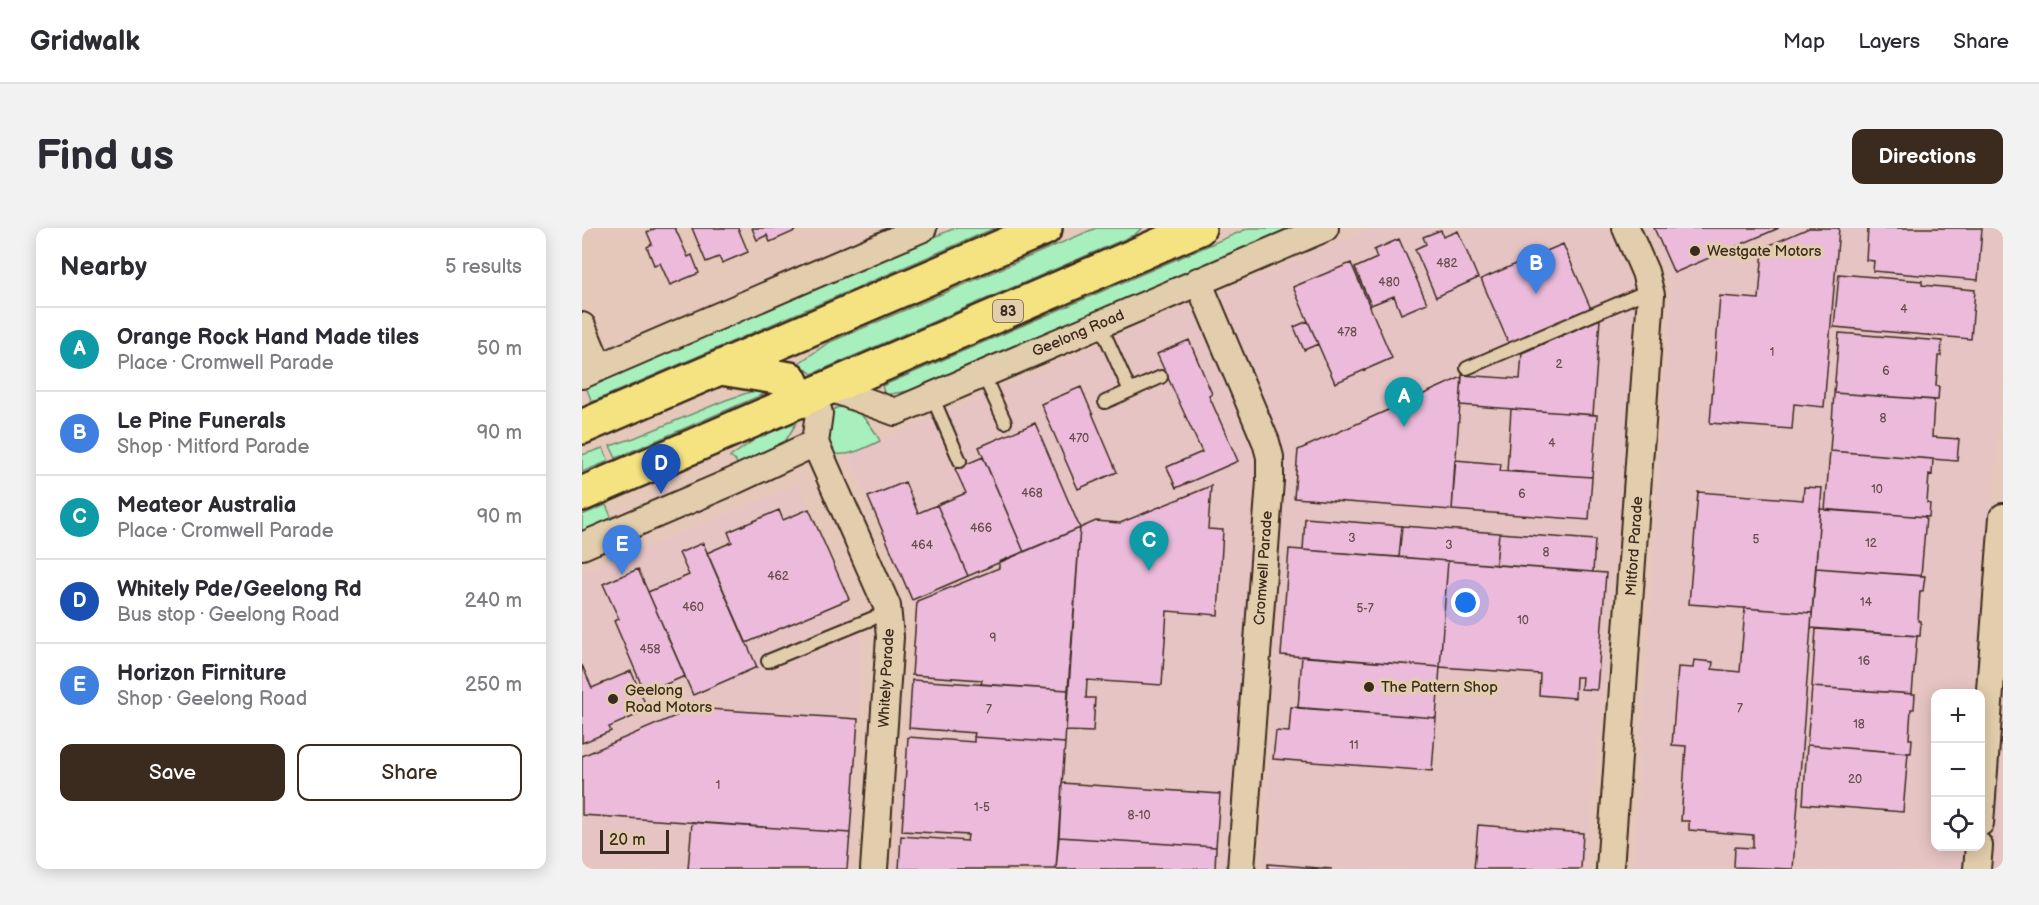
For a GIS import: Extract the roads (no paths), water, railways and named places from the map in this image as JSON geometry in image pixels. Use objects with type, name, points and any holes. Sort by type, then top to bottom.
[{"type":"highway","points":[[582,428],[1045,228]]},
{"type":"highway","name":"83","points":[[582,494],[814,395],[1186,229]]},
{"type":"highway","points":[[720,368],[790,379],[814,395]]},
{"type":"street","points":[[582,326],[591,371],[923,228]]},
{"type":"street","name":"Geelong Road","points":[[814,395],[895,412],[1325,228]]},
{"type":"street","name":"Mitford Parade","points":[[1610,869],[1650,322],[1650,290],[1645,272],[1626,228]]},
{"type":"street","name":"Cromwell Parade","points":[[1198,281],[1266,442],[1269,457],[1270,481],[1241,869]]},
{"type":"street","name":"Whitely Parade","points":[[814,395],[819,413],[816,443],[888,612],[890,637],[874,869]]},
{"type":"street","points":[[582,546],[816,443]]},
{"type":"street","points":[[1982,797],[2003,517]]},
{"type":"street","points":[[1977,869],[1979,851]]},
{"type":"lane","points":[[1467,368],[1650,290]]},
{"type":"lane","points":[[1100,324],[1130,391]]},
{"type":"lane","points":[[983,374],[1005,422]]},
{"type":"lane","points":[[1105,402],[1161,377]]},
{"type":"lane","points":[[932,396],[960,461]]},
{"type":"lane","points":[[768,662],[888,612]]},
{"type":"place","name":"Westgate Motors","points":[[1695,251]]},
{"type":"place","name":"Le Pine Funerals","points":[[1536,294]]},
{"type":"place","name":"Orange Rock Hand Made tiles","points":[[1404,427]]},
{"type":"place","name":"Whitely Pde/Geelong Rd","points":[[661,494]]},
{"type":"place","name":"Meateor Australia","points":[[1149,571]]},
{"type":"place","name":"Horizon Firniture","points":[[622,575]]},
{"type":"place","name":"The Pattern Shop","points":[[1369,687]]},
{"type":"place","name":"Geelong Road Motors","points":[[613,699]]}]
